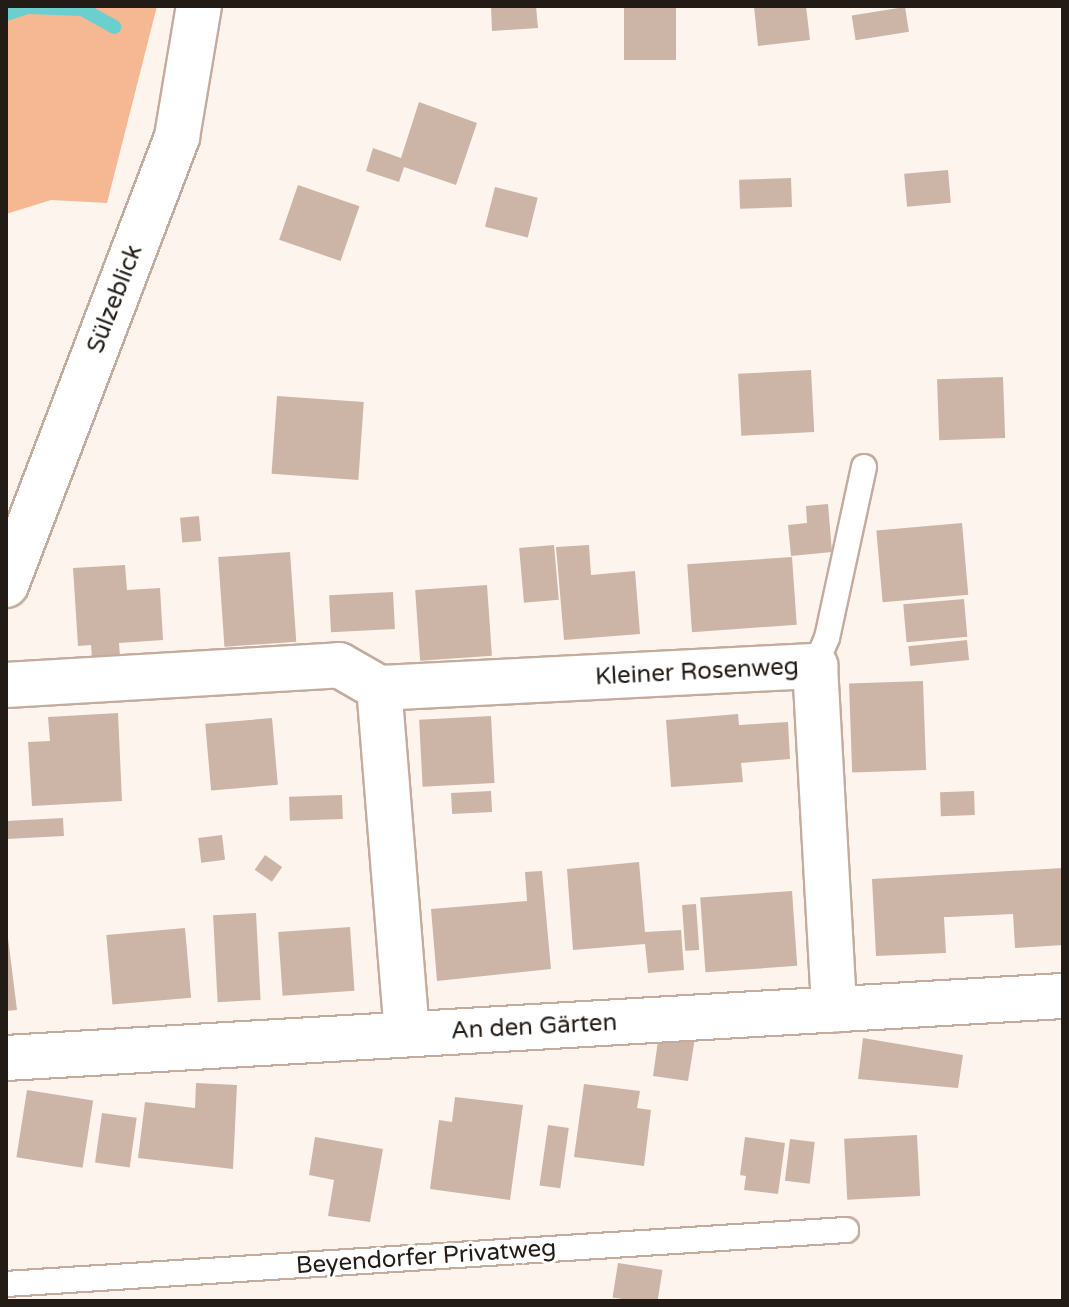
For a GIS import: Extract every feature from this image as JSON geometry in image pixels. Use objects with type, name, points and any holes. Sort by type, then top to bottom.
[{"type":"street","name":"Sülzeblick","points":[[6,585],[177,137],[199,6]]},
{"type":"street","points":[[6,685],[339,665],[379,688],[407,1034]]},
{"type":"street","name":"Kleiner Rosenweg","points":[[379,688],[815,666],[834,1009]]},
{"type":"street","name":"An den Gärten","points":[[6,1058],[1063,996]]},
{"type":"lane","points":[[815,666],[827,638],[864,467]]},
{"type":"lane","name":"Beyendorfer Privatweg","points":[[6,1284],[846,1230]]},
{"type":"shaded area","points":[[6,6],[157,6],[107,203],[51,200],[6,214]]},
{"type":"building","points":[[491,6],[536,6],[538,28],[492,31]]},
{"type":"building","points":[[624,6],[676,6],[676,60],[624,60]]},
{"type":"building","points":[[754,6],[806,6],[810,40],[758,46]]},
{"type":"building","points":[[905,7],[909,32],[856,40],[852,15]]},
{"type":"building","points":[[419,102],[477,123],[456,185],[404,167],[399,182],[366,171],[373,148],[401,158]]},
{"type":"building","points":[[948,170],[951,203],[907,207],[904,174]]},
{"type":"building","points":[[791,178],[792,207],[740,209],[739,180]]},
{"type":"building","points":[[298,185],[359,206],[341,261],[279,240]]},
{"type":"building","points":[[495,187],[538,198],[528,237],[485,227]]},
{"type":"building","points":[[811,370],[814,432],[741,436],[738,374]]},
{"type":"building","points":[[1003,377],[1005,438],[939,440],[937,379]]},
{"type":"building","points":[[277,396],[364,402],[358,480],[272,474]]},
{"type":"building","points":[[828,504],[832,552],[791,556],[788,525],[807,523],[806,506]]},
{"type":"building","points":[[199,516],[201,541],[182,543],[180,518]]},
{"type":"building","points":[[962,523],[968,595],[883,602],[876,530]]},
{"type":"building","points":[[554,545],[559,600],[524,603],[519,548]]},
{"type":"building","points":[[589,545],[591,575],[635,571],[640,634],[564,640],[556,547]]},
{"type":"building","points":[[290,552],[296,642],[224,647],[218,557]]},
{"type":"building","points":[[792,557],[797,625],[692,632],[687,564]]},
{"type":"building","points":[[125,565],[127,590],[160,588],[163,640],[119,643],[120,656],[92,658],[91,645],[78,646],[73,568]]},
{"type":"building","points":[[487,585],[492,656],[420,661],[415,590]]},
{"type":"building","points":[[393,592],[395,629],[331,632],[329,595]]},
{"type":"building","points":[[964,599],[967,637],[907,642],[903,604]]},
{"type":"building","points":[[967,640],[969,660],[910,666],[908,646]]},
{"type":"building","points":[[923,681],[926,770],[852,773],[849,684]]},
{"type":"building","points":[[118,713],[122,801],[32,806],[28,742],[50,741],[48,717]]},
{"type":"building","points":[[738,714],[739,725],[788,722],[790,759],[741,763],[743,782],[671,787],[666,720]]},
{"type":"building","points":[[491,716],[495,783],[423,787],[419,720]]},
{"type":"building","points":[[272,718],[278,785],[211,791],[205,724]]},
{"type":"building","points":[[491,791],[492,812],[452,814],[451,793]]},
{"type":"building","points":[[974,791],[975,815],[941,816],[940,792]]},
{"type":"building","points":[[342,795],[343,819],[290,821],[289,797]]},
{"type":"building","points":[[63,818],[64,836],[7,839],[6,821]]},
{"type":"building","points":[[222,835],[225,860],[201,863],[198,838]]},
{"type":"building","points":[[265,855],[282,867],[272,882],[255,870]]},
{"type":"building","points":[[639,862],[645,932],[681,930],[684,970],[648,973],[645,944],[573,950],[567,869]]},
{"type":"building","points":[[1063,868],[1063,945],[1015,948],[1013,914],[944,917],[946,953],[876,956],[872,879]]},
{"type":"building","points":[[542,871],[551,969],[437,981],[431,909],[527,901],[525,872]]},
{"type":"building","points":[[792,891],[797,966],[705,972],[700,897]]},
{"type":"building","points":[[696,904],[699,950],[685,951],[682,905]]},
{"type":"building","points":[[256,913],[261,1000],[218,1002],[213,915]]},
{"type":"building","points":[[6,922],[17,1010],[6,1011]]},
{"type":"building","points":[[350,927],[354,991],[283,996],[278,932]]},
{"type":"building","points":[[185,928],[191,998],[112,1005],[106,935]]},
{"type":"building","points":[[695,1038],[688,1081],[653,1076],[658,1041]]},
{"type":"building","points":[[863,1038],[963,1055],[958,1088],[858,1079]]},
{"type":"building","points":[[196,1083],[237,1085],[233,1169],[138,1158],[145,1102],[195,1108]]},
{"type":"building","points":[[584,1084],[640,1091],[637,1108],[651,1110],[644,1166],[574,1157]]},
{"type":"building","points":[[27,1090],[93,1100],[83,1168],[16,1157]]},
{"type":"building","points":[[455,1097],[523,1105],[510,1200],[430,1189],[439,1120],[452,1122]]},
{"type":"building","points":[[102,1113],[137,1118],[130,1167],[95,1163]]},
{"type":"building","points":[[548,1125],[569,1128],[560,1188],[540,1185]]},
{"type":"building","points":[[917,1135],[920,1196],[847,1200],[844,1139]]},
{"type":"building","points":[[315,1137],[383,1149],[370,1222],[328,1216],[334,1180],[309,1175]]},
{"type":"building","points":[[745,1137],[785,1143],[778,1194],[744,1190],[746,1176],[740,1175]]},
{"type":"building","points":[[790,1139],[815,1142],[810,1184],[785,1181]]},
{"type":"building","points":[[618,1263],[662,1270],[658,1301],[613,1298]]},
{"type":"waterway","points":[[6,14],[28,7],[82,9],[114,27]]}]
